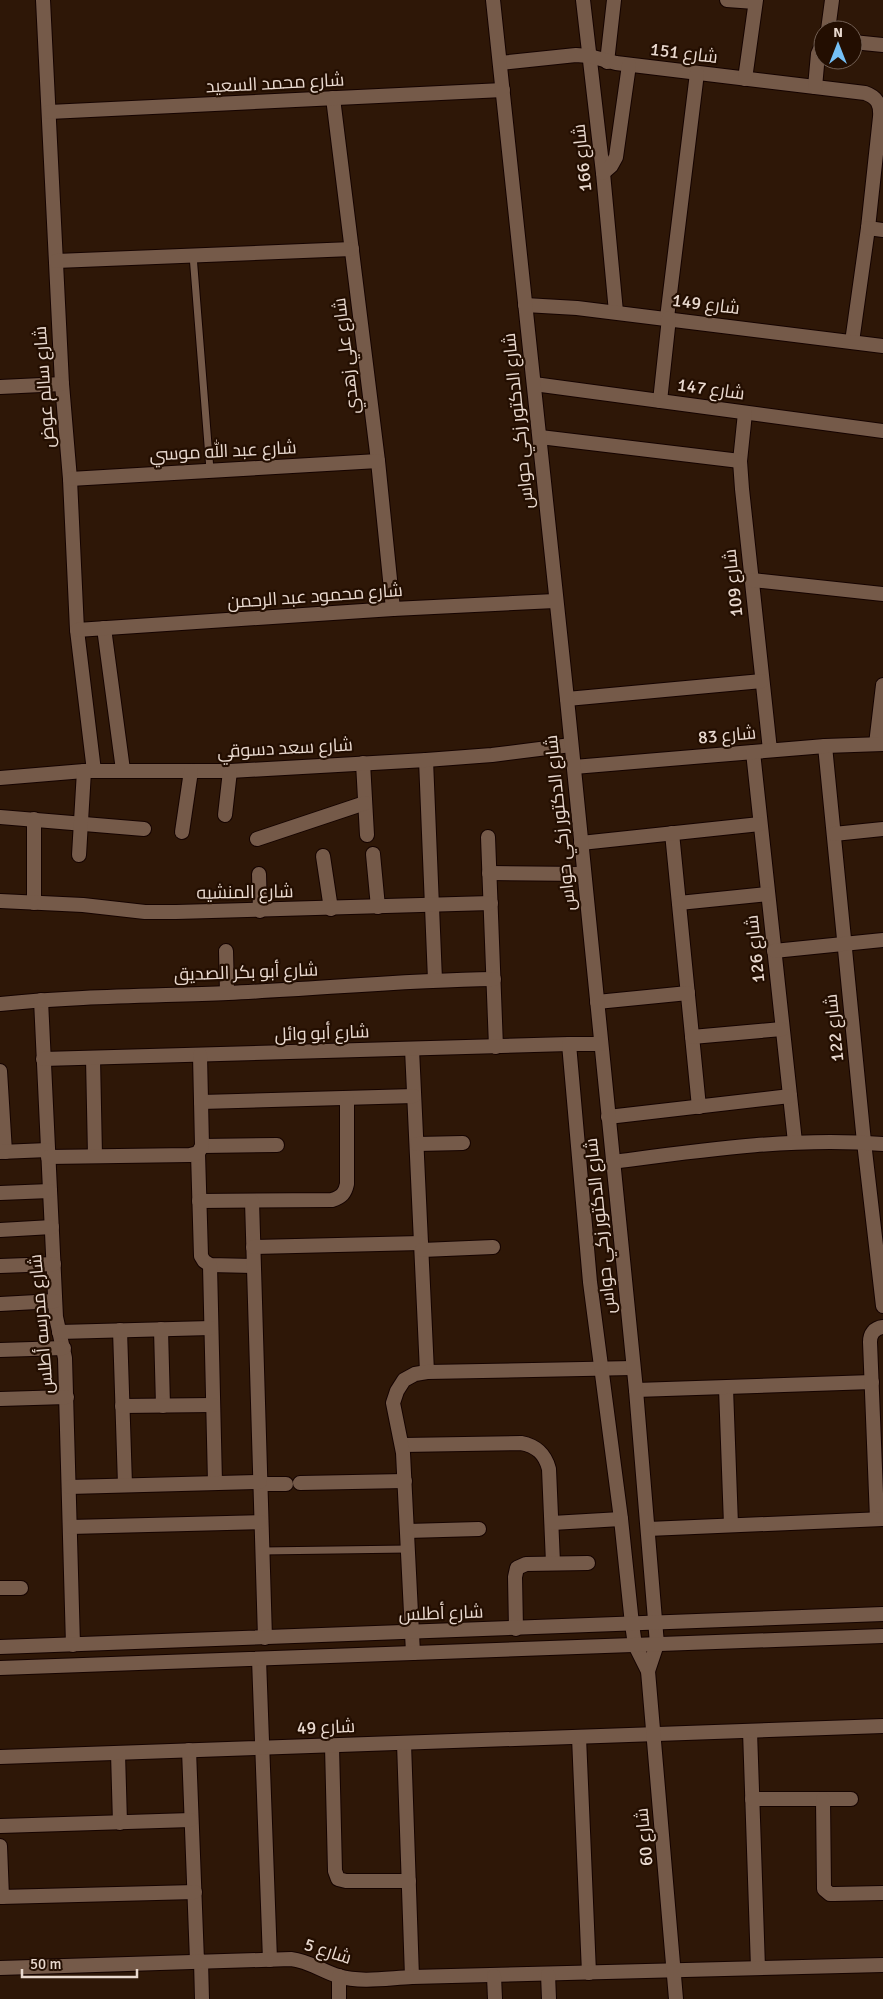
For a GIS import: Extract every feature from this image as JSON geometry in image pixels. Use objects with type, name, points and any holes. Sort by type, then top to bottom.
[{"type":"street","name":"شارع سالم عوض","points":[[43,0],[62,384],[70,478],[77,630],[89,771],[80,822],[79,855]]},
{"type":"street","name":"شارع الدكتور زكي حواس","points":[[493,0],[572,745],[634,1368],[657,1644]]},
{"type":"street","name":"شارع 166","points":[[583,0],[603,173],[616,312]]},
{"type":"street","points":[[607,62],[614,0]]},
{"type":"street","points":[[727,0],[755,1],[745,79]]},
{"type":"street","points":[[829,20],[832,0]]},
{"type":"street","points":[[863,43],[883,45]]},
{"type":"street","name":"شارع 151","points":[[500,62],[576,55],[589,56],[607,62],[872,95],[878,101],[881,109],[868,228]]},
{"type":"street","points":[[603,173],[611,166],[616,157],[629,65]]},
{"type":"street","points":[[815,87],[817,70]]},
{"type":"street","points":[[660,401],[697,74]]},
{"type":"street","name":"شارع محمد السعيد","points":[[49,112],[503,90]]},
{"type":"street","name":"شارع علي زهدي","points":[[334,98],[378,462],[393,609]]},
{"type":"street","points":[[852,342],[868,228],[883,230]]},
{"type":"street","points":[[56,261],[352,249]]},
{"type":"street","name":"شارع 149","points":[[525,306],[562,306],[616,312],[883,346]]},
{"type":"street","points":[[0,387],[62,384]]},
{"type":"street","name":"شارع 147","points":[[534,384],[883,431]]},
{"type":"street","name":"شارع 109","points":[[745,412],[740,461],[770,750]]},
{"type":"street","points":[[540,437],[740,461]]},
{"type":"street","name":"شارع عبد الله موسي","points":[[70,478],[378,462]]},
{"type":"street","points":[[752,580],[883,594]]},
{"type":"street","name":"شارع محمود عبد الرحمن","points":[[77,630],[393,609],[556,601]]},
{"type":"street","points":[[104,628],[123,770]]},
{"type":"street","points":[[567,699],[762,681]]},
{"type":"street","points":[[879,744],[883,685]]},
{"type":"street","name":"شارع 83","points":[[574,767],[770,750],[879,744]]},
{"type":"street","name":"شارع سعد دسوقي","points":[[0,778],[89,771],[230,771],[363,762],[426,760],[492,755],[572,745]]},
{"type":"street","name":"شارع 122","points":[[825,746],[864,1142],[883,1306]]},
{"type":"street","name":"شارع 126","points":[[753,752],[795,1142]]},
{"type":"street","points":[[426,760],[435,980]]},
{"type":"street","points":[[363,762],[368,835]]},
{"type":"street","points":[[224,815],[230,771]]},
{"type":"street","points":[[182,832],[191,772]]},
{"type":"street","points":[[257,839],[366,803]]},
{"type":"street","points":[[0,817],[80,822],[144,829]]},
{"type":"street","points":[[34,819],[34,903]]},
{"type":"street","points":[[581,843],[760,824]]},
{"type":"street","points":[[834,834],[883,829]]},
{"type":"street","points":[[672,833],[699,1107]]},
{"type":"street","points":[[488,837],[496,1046]]},
{"type":"street","points":[[373,854],[378,906]]},
{"type":"street","points":[[323,856],[331,909]]},
{"type":"street","points":[[490,873],[584,874]]},
{"type":"street","points":[[259,874],[260,911]]},
{"type":"street","points":[[679,903],[768,894]]},
{"type":"street","name":"شارع المنشيه","points":[[0,902],[83,905],[145,912],[260,911],[491,903]]},
{"type":"street","points":[[774,951],[883,940]]},
{"type":"street","points":[[226,951],[227,993]]},
{"type":"street","name":"شارع أبو بكر الصديق","points":[[0,1004],[144,994],[227,993],[435,980],[494,980]]},
{"type":"street","points":[[597,1002],[688,994]]},
{"type":"street","name":"شارع مدرسه أطلس","points":[[41,1000],[55,1302],[58,1332],[64,1348],[73,1645]]},
{"type":"street","points":[[692,1037],[782,1029]]},
{"type":"street","name":"شارع الدكتور زكي حواس","points":[[569,1044],[590,1282],[621,1519],[635,1645]]},
{"type":"street","name":"شارع أبو وائل","points":[[43,1059],[601,1044]]},
{"type":"street","points":[[412,1049],[427,1372]]},
{"type":"street","points":[[200,1055],[199,1201],[201,1256],[210,1265],[253,1266]]},
{"type":"street","points":[[93,1058],[95,1156]]},
{"type":"street","points":[[0,1071],[2,1152],[95,1156],[190,1155],[200,1150],[277,1145]]},
{"type":"street","points":[[201,1102],[414,1096]]},
{"type":"street","points":[[608,1117],[790,1096]]},
{"type":"street","points":[[199,1201],[332,1200],[340,1197],[346,1192],[347,1184],[346,1098]]},
{"type":"street","points":[[613,1162],[727,1146],[795,1142],[864,1142],[883,1144]]},
{"type":"street","points":[[416,1144],[463,1143]]},
{"type":"street","points":[[0,1193],[50,1190]]},
{"type":"street","points":[[252,1201],[265,1638]]},
{"type":"street","points":[[0,1230],[52,1227]]},
{"type":"street","points":[[253,1247],[494,1247]]},
{"type":"street","points":[[0,1266],[54,1264]]},
{"type":"street","points":[[210,1265],[214,1484]]},
{"type":"street","points":[[0,1304],[55,1302]]},
{"type":"street","points":[[648,1529],[880,1519],[870,1336],[874,1330],[883,1327]]},
{"type":"street","points":[[58,1332],[211,1328]]},
{"type":"street","points":[[161,1329],[163,1406]]},
{"type":"street","points":[[120,1330],[125,1486]]},
{"type":"street","points":[[0,1350],[64,1348]]},
{"type":"street","points":[[413,1653],[402,1446],[394,1403],[396,1391],[404,1380],[414,1374],[427,1372],[634,1368]]},
{"type":"street","points":[[636,1390],[872,1382]]},
{"type":"street","points":[[726,1388],[731,1525]]},
{"type":"street","points":[[0,1399],[66,1397]]},
{"type":"street","points":[[122,1406],[213,1405]]},
{"type":"street","points":[[402,1446],[521,1443],[531,1445],[540,1451],[550,1469],[554,1564]]},
{"type":"street","points":[[69,1487],[404,1481]]},
{"type":"street","points":[[552,1523],[621,1519]]},
{"type":"street","points":[[70,1527],[261,1522]]},
{"type":"street","points":[[407,1531],[479,1529]]},
{"type":"street","points":[[516,1629],[515,1572],[522,1565],[588,1563]]},
{"type":"street","points":[[0,1588],[21,1588]]},
{"type":"street","name":"شارع أطلس","points":[[0,1648],[883,1614]]},
{"type":"street","points":[[0,1668],[883,1636]]},
{"type":"street","points":[[228,1639],[229,1659]]},
{"type":"street","name":"شارع 60","points":[[648,1671],[657,1644]]},
{"type":"street","name":"شارع 60","points":[[635,1645],[648,1671],[676,1999]]},
{"type":"street","points":[[258,1659],[270,1960]]},
{"type":"street","name":"شارع 49","points":[[0,1757],[883,1726]]},
{"type":"street","points":[[750,1731],[758,1968]]},
{"type":"street","points":[[579,1737],[590,1973]]},
{"type":"street","points":[[404,1743],[412,1977]]},
{"type":"street","points":[[332,1746],[336,1872],[338,1879],[346,1881],[409,1881]]},
{"type":"street","points":[[188,1750],[194,1892],[202,1999]]},
{"type":"street","points":[[118,1753],[120,1823]]},
{"type":"street","points":[[752,1799],[851,1798]]},
{"type":"street","points":[[823,1799],[824,1889],[830,1894],[883,1893]]},
{"type":"street","points":[[0,1826],[191,1820]]},
{"type":"street","points":[[0,1846],[1,1897],[194,1892]]},
{"type":"street","name":"شارع 5","points":[[0,1968],[199,1961],[303,1961],[339,1976],[361,1980],[412,1977],[883,1965]]},
{"type":"street","points":[[548,1974],[549,1999]]},
{"type":"street","points":[[339,1976],[339,1999]]},
{"type":"street","points":[[494,1976],[495,1999]]},
{"type":"lane","points":[[193,255],[210,470]]},
{"type":"lane","points":[[262,1551],[408,1549]]}]
